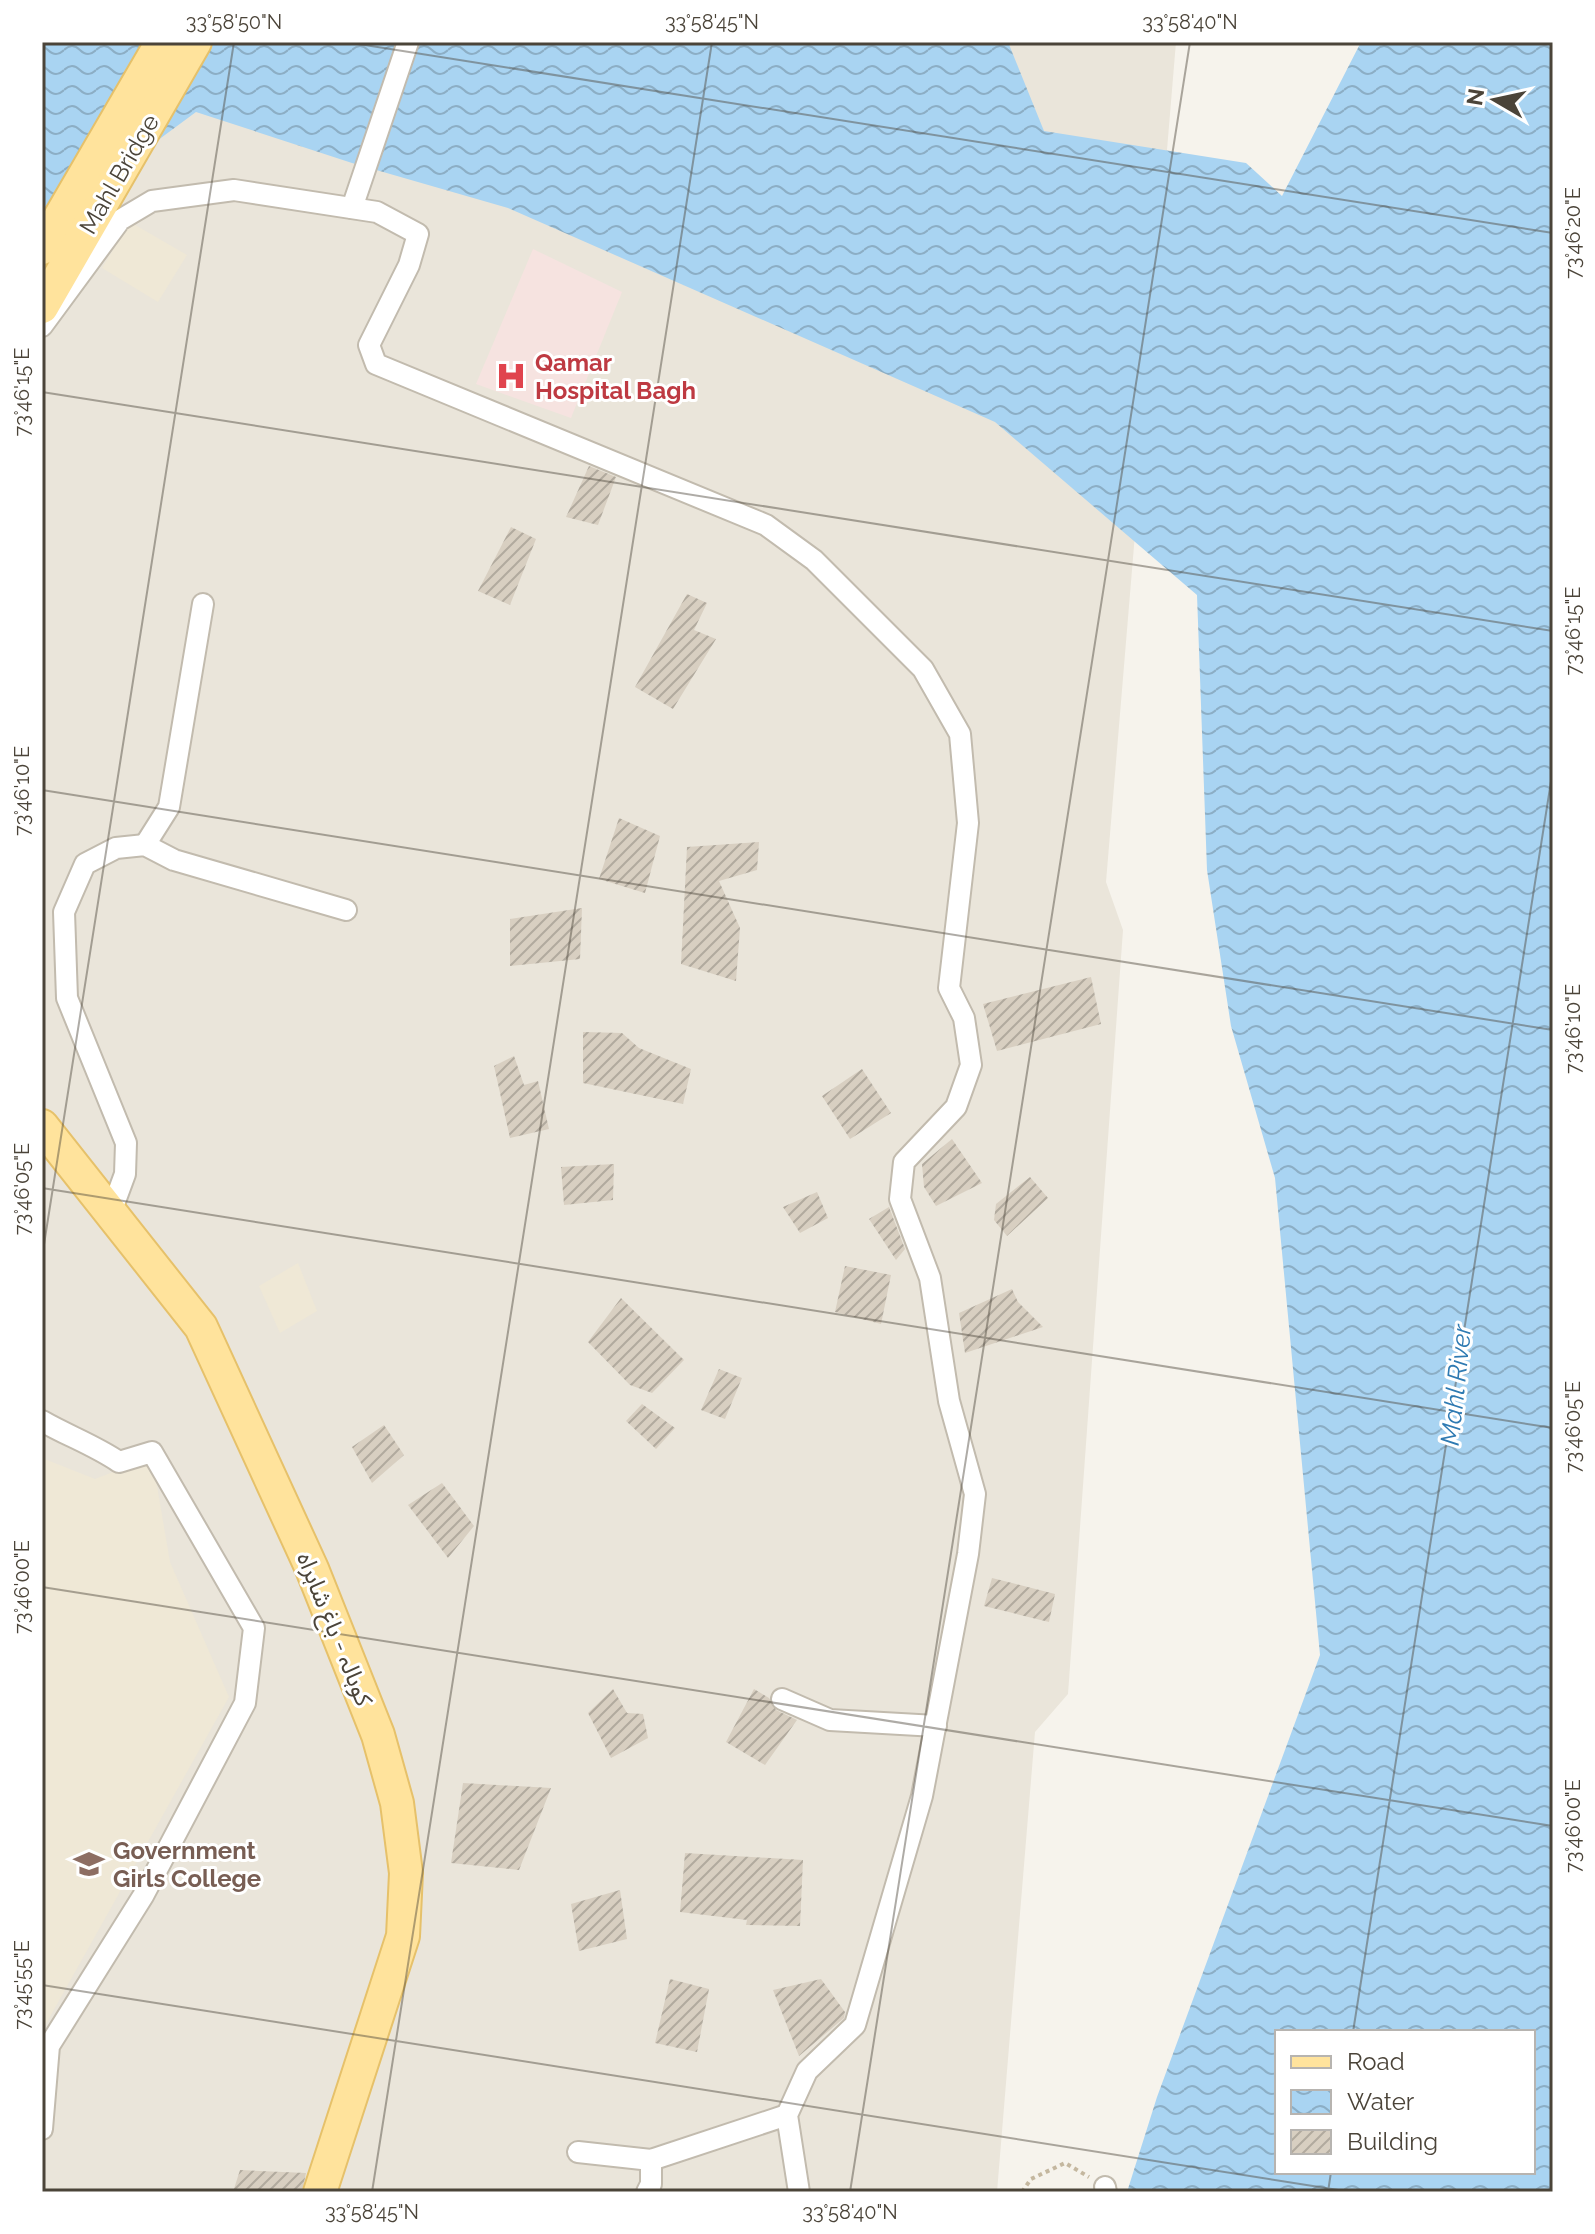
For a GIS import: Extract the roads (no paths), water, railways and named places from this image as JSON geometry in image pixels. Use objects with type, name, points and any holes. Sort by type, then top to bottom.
[{"type":"main road","name":"Mahl Bridge","points":[[42,248],[162,42]]},
{"type":"main road","name":"Mahl Bridge","points":[[42,307],[195,42]]},
{"type":"main road","name":"کوہالہ - باغ شاہراہ","points":[[42,1126],[201,1327],[312,1569],[378,1735],[397,1803],[406,1873],[403,1936],[320,2192]]},
{"type":"street","points":[[352,208],[408,44]]},
{"type":"street","points":[[42,326],[120,220],[152,201],[234,190],[377,212],[418,234],[409,265],[369,345],[376,364],[766,525],[814,560],[923,669],[960,734],[968,823],[949,988],[964,1018],[971,1065],[956,1107],[904,1162],[900,1199],[930,1278],[949,1401],[975,1494],[968,1554],[922,1796],[855,2025],[807,2071],[787,2115],[799,2192]]},
{"type":"street","points":[[145,845],[169,807],[203,604]]},
{"type":"street","points":[[111,1212],[125,1174],[126,1143],[67,998],[64,912],[85,864],[116,848],[145,845],[174,860],[346,910]]},
{"type":"street","points":[[42,1421],[71,1438],[92,1444],[119,1462],[152,1452],[254,1628],[245,1703],[143,1896],[49,2046],[42,2129]]},
{"type":"street","points":[[782,1699],[830,1720],[936,1726]]},
{"type":"street","points":[[578,2152],[651,2160],[787,2115]]},
{"type":"street","points":[[647,2192],[651,2184],[651,2160]]},
{"type":"water","name":"Mahl River","points":[[42,42],[1008,42],[1044,131],[1246,163],[1282,196],[1361,42],[1553,42],[1553,2192],[1127,2192],[1157,2097],[1320,1655],[1275,1178],[1231,1026],[1207,870],[1197,595],[995,422],[508,208],[352,163],[196,112],[42,226]]},
{"type":"place","name":"Qamar Hospital Bagh","points":[[511,376]]},
{"type":"place","name":"Government Girls College","points":[[89,1864]]}]
